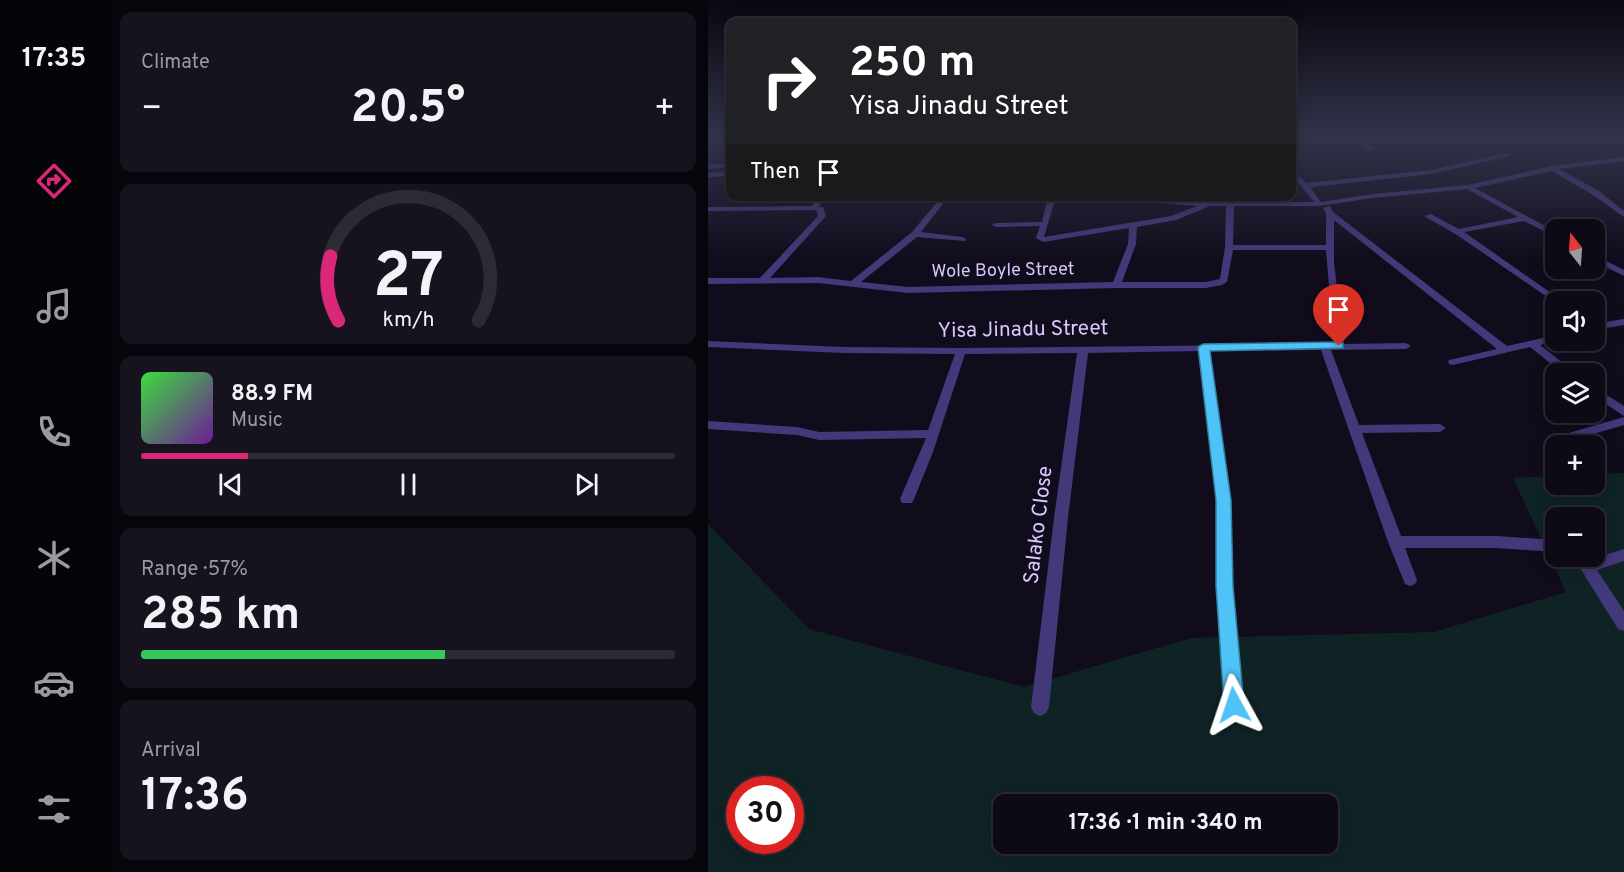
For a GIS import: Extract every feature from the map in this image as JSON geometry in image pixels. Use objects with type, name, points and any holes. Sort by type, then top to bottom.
[{"type":"street","points":[[1298,178],[1330,213],[1505,350]]},
{"type":"street","points":[[1305,185],[1376,178]]},
{"type":"street","points":[[1159,201],[1209,204],[1232,201],[1240,205],[1321,203],[1464,188],[1509,178]]},
{"type":"street","points":[[1569,178],[1596,193],[1624,215]]},
{"type":"street","points":[[1450,183],[1545,229]]},
{"type":"street","points":[[814,208],[818,201]]},
{"type":"street","points":[[854,283],[915,234],[942,201]]},
{"type":"street","points":[[1052,201],[1051,212],[1040,238],[1043,240],[1173,218],[1209,204]]},
{"type":"street","name":"Wole Boyle Street","points":[[708,281],[764,279],[854,283],[908,290],[1219,283],[1224,280],[1232,201]]},
{"type":"street","points":[[708,210],[820,209],[822,216],[764,279]]},
{"type":"street","points":[[1330,213],[1330,263],[1339,346]]},
{"type":"street","points":[[1428,216],[1460,233],[1545,292]]},
{"type":"street","points":[[1460,233],[1526,218]]},
{"type":"street","points":[[996,225],[1044,224]]},
{"type":"street","points":[[1116,285],[1132,244],[1133,225]]},
{"type":"street","points":[[915,234],[962,239]]},
{"type":"street","points":[[1229,247],[1330,248]]},
{"type":"street","points":[[1605,262],[1624,273]]},
{"type":"street","points":[[1605,325],[1624,322]]},
{"type":"street","points":[[1453,362],[1545,341]]},
{"type":"street","name":"Yisa Jinadu Street","points":[[708,344],[844,350],[961,351],[1406,346]]},
{"type":"street","points":[[1532,344],[1557,363]]},
{"type":"street","points":[[1325,346],[1410,580]]},
{"type":"street","points":[[1203,347],[1224,500],[1224,586],[1234,705]]},
{"type":"street","name":"Salako Close","points":[[1040,707],[1083,350]]},
{"type":"street","points":[[907,499],[933,434],[961,351]]},
{"type":"street","points":[[1605,398],[1624,412]]},
{"type":"street","points":[[1576,435],[1624,421]]},
{"type":"street","points":[[708,425],[764,428],[819,436],[933,434]]},
{"type":"street","points":[[1355,429],[1440,428]]},
{"type":"street","points":[[1395,542],[1496,542],[1545,545]]},
{"type":"street","points":[[1605,558],[1624,555]]},
{"type":"street","points":[[1585,567],[1624,624]]},
{"type":"green space","points":[[1624,473],[1624,872],[708,872],[708,524],[809,629],[1024,687],[1191,638],[1434,632],[1566,592],[1554,567],[1605,567],[1605,507],[1545,507],[1545,547],[1513,478],[1545,476],[1545,495],[1605,495],[1605,474]]},
{"type":"route","points":[[1234,705],[1224,586],[1224,500],[1203,347],[1339,346]]}]
